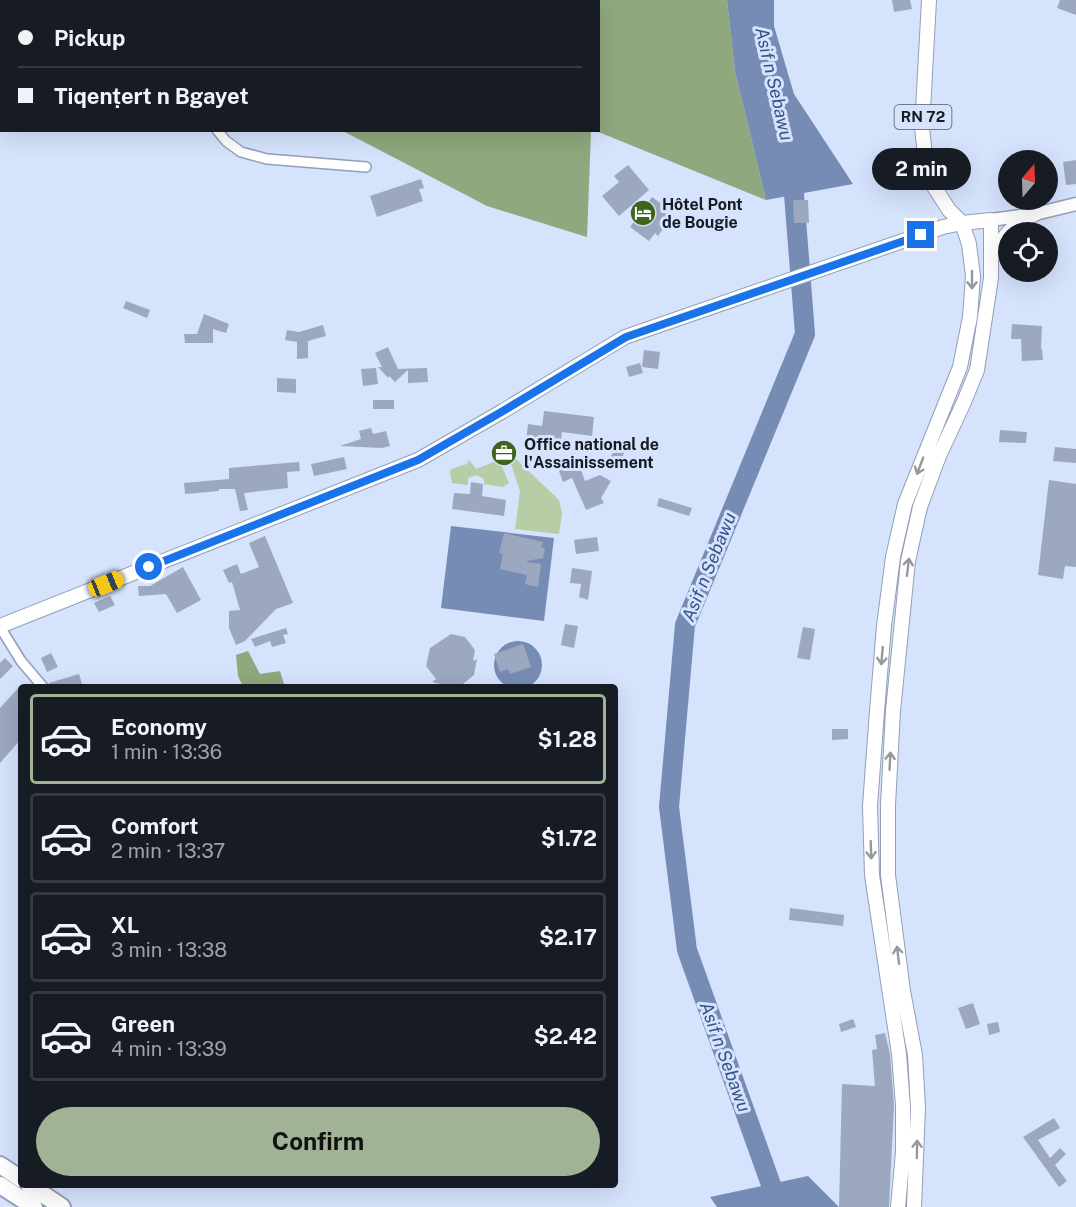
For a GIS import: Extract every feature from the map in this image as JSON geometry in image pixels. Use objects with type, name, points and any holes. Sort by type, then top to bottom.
[{"type":"highway","points":[[0,1165],[18,1177]]},
{"type":"highway","points":[[0,1185],[34,1207]]},
{"type":"highway","points":[[34,1188],[62,1207]]},
{"type":"main road","name":"RN 72","points":[[929,0],[922,128],[925,155],[933,185],[949,210],[962,223]]},
{"type":"main road","points":[[0,626],[418,460],[626,337],[943,227],[1035,214],[1076,204]]},
{"type":"main road","points":[[991,258],[1008,231],[1020,221],[1035,214]]},
{"type":"main road","points":[[914,1207],[918,1108],[915,1055],[903,991],[888,875],[888,805],[893,711],[908,561],[920,507],[939,456],[977,370],[986,319],[991,258],[991,220]]},
{"type":"main road","points":[[898,1207],[903,1152],[903,1106],[899,1053],[872,875],[870,806],[884,626],[893,557],[905,504],[960,367],[970,317],[973,276],[969,244],[962,223]]},
{"type":"street","points":[[219,132],[241,152],[267,159],[366,167]]},
{"type":"street","points":[[0,626],[21,661],[40,684]]},
{"type":"green space","points":[[600,0],[727,0],[735,71],[766,200],[598,132]]},
{"type":"green space","points":[[345,132],[591,132],[587,237],[487,206]]},
{"type":"green space","points":[[514,457],[559,500],[562,514],[559,534],[515,529],[520,491],[509,458]]},
{"type":"green space","points":[[469,460],[476,469],[496,461],[500,462],[509,483],[503,487],[484,484],[484,479],[477,475],[468,478],[468,485],[452,483],[451,469],[467,464]]},
{"type":"green space","points":[[248,651],[260,674],[280,671],[284,684],[242,684],[238,676],[236,655]]},
{"type":"water","points":[[727,0],[774,0],[774,26],[794,94],[853,184],[766,200],[735,71]]},
{"type":"water","points":[[451,526],[554,538],[544,621],[441,608]]},
{"type":"water","points":[[518,641],[535,648],[541,660],[540,674],[532,684],[504,684],[498,678],[494,665],[501,648]]},
{"type":"water","points":[[808,1176],[839,1207],[717,1207],[710,1197]]},
{"type":"building","points":[[892,0],[910,0],[912,9],[894,12]]},
{"type":"building","points":[[1060,0],[1076,0],[1076,15],[1057,8]]},
{"type":"building","points":[[1076,160],[1076,184],[1066,185],[1063,162]]},
{"type":"building","points":[[628,165],[649,190],[619,216],[602,196],[619,182],[614,176]]},
{"type":"building","points":[[904,168],[909,183],[897,187],[892,172]]},
{"type":"building","points":[[421,179],[424,188],[419,189],[423,201],[377,217],[370,196]]},
{"type":"building","points":[[652,197],[674,213],[658,236],[655,233],[649,241],[630,227]]},
{"type":"building","points":[[793,200],[808,200],[809,223],[794,223]]},
{"type":"building","points":[[126,301],[150,310],[147,318],[123,308]]},
{"type":"building","points":[[204,314],[229,324],[226,333],[213,329],[213,343],[185,343],[184,334],[197,334]]},
{"type":"building","points":[[1012,324],[1042,326],[1043,360],[1022,361],[1021,339],[1011,339]]},
{"type":"building","points":[[323,325],[326,336],[308,341],[308,358],[297,359],[297,342],[285,340],[287,330],[299,332]]},
{"type":"building","points":[[388,347],[398,369],[427,368],[428,382],[408,383],[408,370],[395,382],[389,376],[388,378],[378,367],[382,367],[375,353]]},
{"type":"building","points":[[644,350],[660,352],[658,369],[642,367]]},
{"type":"building","points":[[640,363],[643,373],[629,377],[626,367]]},
{"type":"building","points":[[376,368],[378,384],[363,386],[361,369]]},
{"type":"building","points":[[277,378],[296,379],[296,393],[277,392]]},
{"type":"building","points":[[373,400],[394,400],[394,409],[373,409]]},
{"type":"building","points":[[544,411],[594,417],[592,436],[562,432],[561,440],[546,439],[546,443],[526,442],[528,424],[542,426]]},
{"type":"building","points":[[371,428],[373,434],[386,431],[390,446],[382,448],[340,446],[361,439],[359,431]]},
{"type":"building","points":[[1000,430],[1027,432],[1026,443],[999,442]]},
{"type":"building","points":[[618,443],[627,448],[620,461],[611,456]]},
{"type":"building","points":[[1055,447],[1076,449],[1076,463],[1053,461]]},
{"type":"building","points":[[576,456],[585,481],[600,475],[611,481],[601,498],[604,503],[586,510],[572,478],[563,482],[556,463]]},
{"type":"building","points":[[344,457],[347,469],[314,476],[311,464]]},
{"type":"building","points":[[299,462],[300,471],[287,472],[288,488],[244,493],[248,510],[240,511],[235,489],[185,494],[184,483],[229,479],[229,468]]},
{"type":"building","points":[[1049,480],[1076,484],[1076,567],[1065,566],[1063,579],[1038,575]]},
{"type":"building","points":[[471,482],[483,484],[482,496],[506,500],[504,516],[452,509],[454,493],[470,494]]},
{"type":"building","points":[[659,498],[692,508],[689,516],[657,506]]},
{"type":"building","points":[[504,533],[543,542],[541,547],[545,548],[543,558],[527,561],[541,564],[538,587],[525,584],[527,575],[500,569],[503,554],[499,553]]},
{"type":"building","points":[[265,536],[293,603],[276,609],[245,641],[236,645],[229,628],[229,611],[240,610],[232,582],[229,583],[223,570],[237,564],[241,574],[259,567],[249,543]]},
{"type":"building","points":[[597,537],[599,551],[576,554],[574,540]]},
{"type":"building","points":[[183,567],[201,600],[177,613],[166,594],[139,596],[138,586],[150,586]]},
{"type":"building","points":[[572,568],[592,571],[588,600],[579,597],[581,584],[570,583]]},
{"type":"building","points":[[110,596],[115,605],[99,612],[94,603]]},
{"type":"building","points":[[565,624],[578,626],[574,648],[561,645]]},
{"type":"building","points":[[803,627],[815,629],[810,660],[797,658]]},
{"type":"building","points":[[286,628],[288,634],[283,635],[286,643],[272,647],[270,641],[255,647],[251,639]]},
{"type":"building","points":[[451,634],[465,637],[475,650],[473,661],[477,659],[474,675],[463,684],[432,682],[436,679],[426,666],[430,648]]},
{"type":"building","points":[[523,644],[531,667],[510,674],[508,669],[500,672],[494,654]]},
{"type":"building","points":[[51,653],[58,667],[47,672],[41,658]]},
{"type":"building","points":[[5,658],[13,666],[0,679],[0,663]]},
{"type":"building","points":[[79,674],[82,684],[49,684]]},
{"type":"building","points":[[18,688],[18,742],[0,763],[0,708]]},
{"type":"building","points":[[832,729],[848,729],[848,739],[832,740]]},
{"type":"building","points":[[790,908],[844,915],[843,926],[789,920]]},
{"type":"building","points":[[973,1003],[980,1024],[966,1029],[958,1008]]},
{"type":"building","points":[[853,1019],[856,1027],[841,1032],[839,1024]]},
{"type":"building","points":[[998,1022],[1000,1032],[989,1035],[987,1024]]},
{"type":"building","points":[[885,1033],[890,1054],[894,1106],[889,1207],[839,1207],[842,1084],[875,1086],[872,1050],[877,1049],[875,1035]]},
{"type":"building","points":[[1054,1118],[1060,1128],[1038,1140],[1050,1158],[1060,1148],[1066,1154],[1055,1165],[1067,1181],[1059,1187],[1023,1137]]},
{"type":"waterway","name":"Asif n Sebawu","points":[[779,1207],[687,950],[669,807],[685,625],[805,334],[792,169]]},
{"type":"place","name":"Hôtel Pont de Bougie","points":[[643,213]]},
{"type":"place","name":"Office national de l'Assainissement","points":[[504,453]]},
{"type":"route","points":[[149,567],[418,460],[626,337],[921,235]]}]
